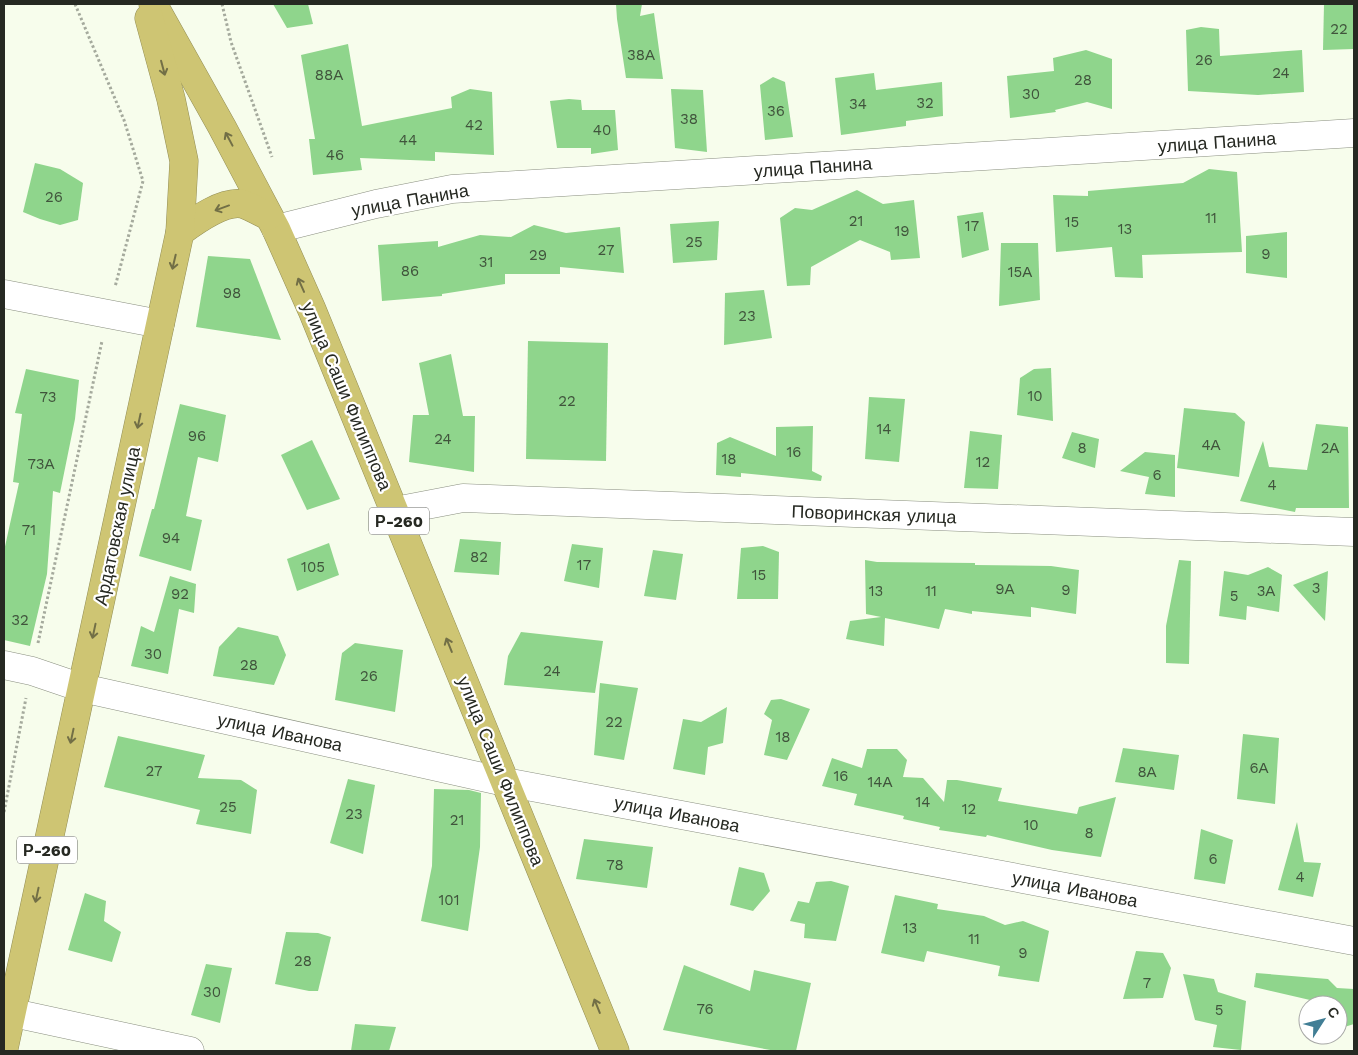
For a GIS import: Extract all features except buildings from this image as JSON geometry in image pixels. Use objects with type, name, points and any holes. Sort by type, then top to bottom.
[{"type":"highway","name":"Ардатовская улица","points":[[4,1048],[8,1012],[82,688],[180,232],[184,161],[171,99],[146,4]]},
{"type":"highway","name":"улица Саши Филиппова","points":[[153,4],[222,127],[272,222],[312,310],[615,1051]]},
{"type":"highway","points":[[180,232],[196,220],[230,205],[242,204],[272,222]]},
{"type":"street","name":"улица Панина","points":[[272,222],[452,190],[1354,133]]},
{"type":"street","points":[[4,294],[160,324]]},
{"type":"street","name":"Поворинская улица","points":[[395,511],[463,498],[1354,532]]},
{"type":"street","name":"улица Иванова","points":[[4,665],[32,671],[82,688],[505,782],[1354,941]]},
{"type":"street","points":[[8,1012],[190,1051]]},
{"type":"path","points":[[4,812],[108,314],[143,181],[124,120],[75,4]]},
{"type":"path","points":[[222,4],[231,42],[273,159]]}]
